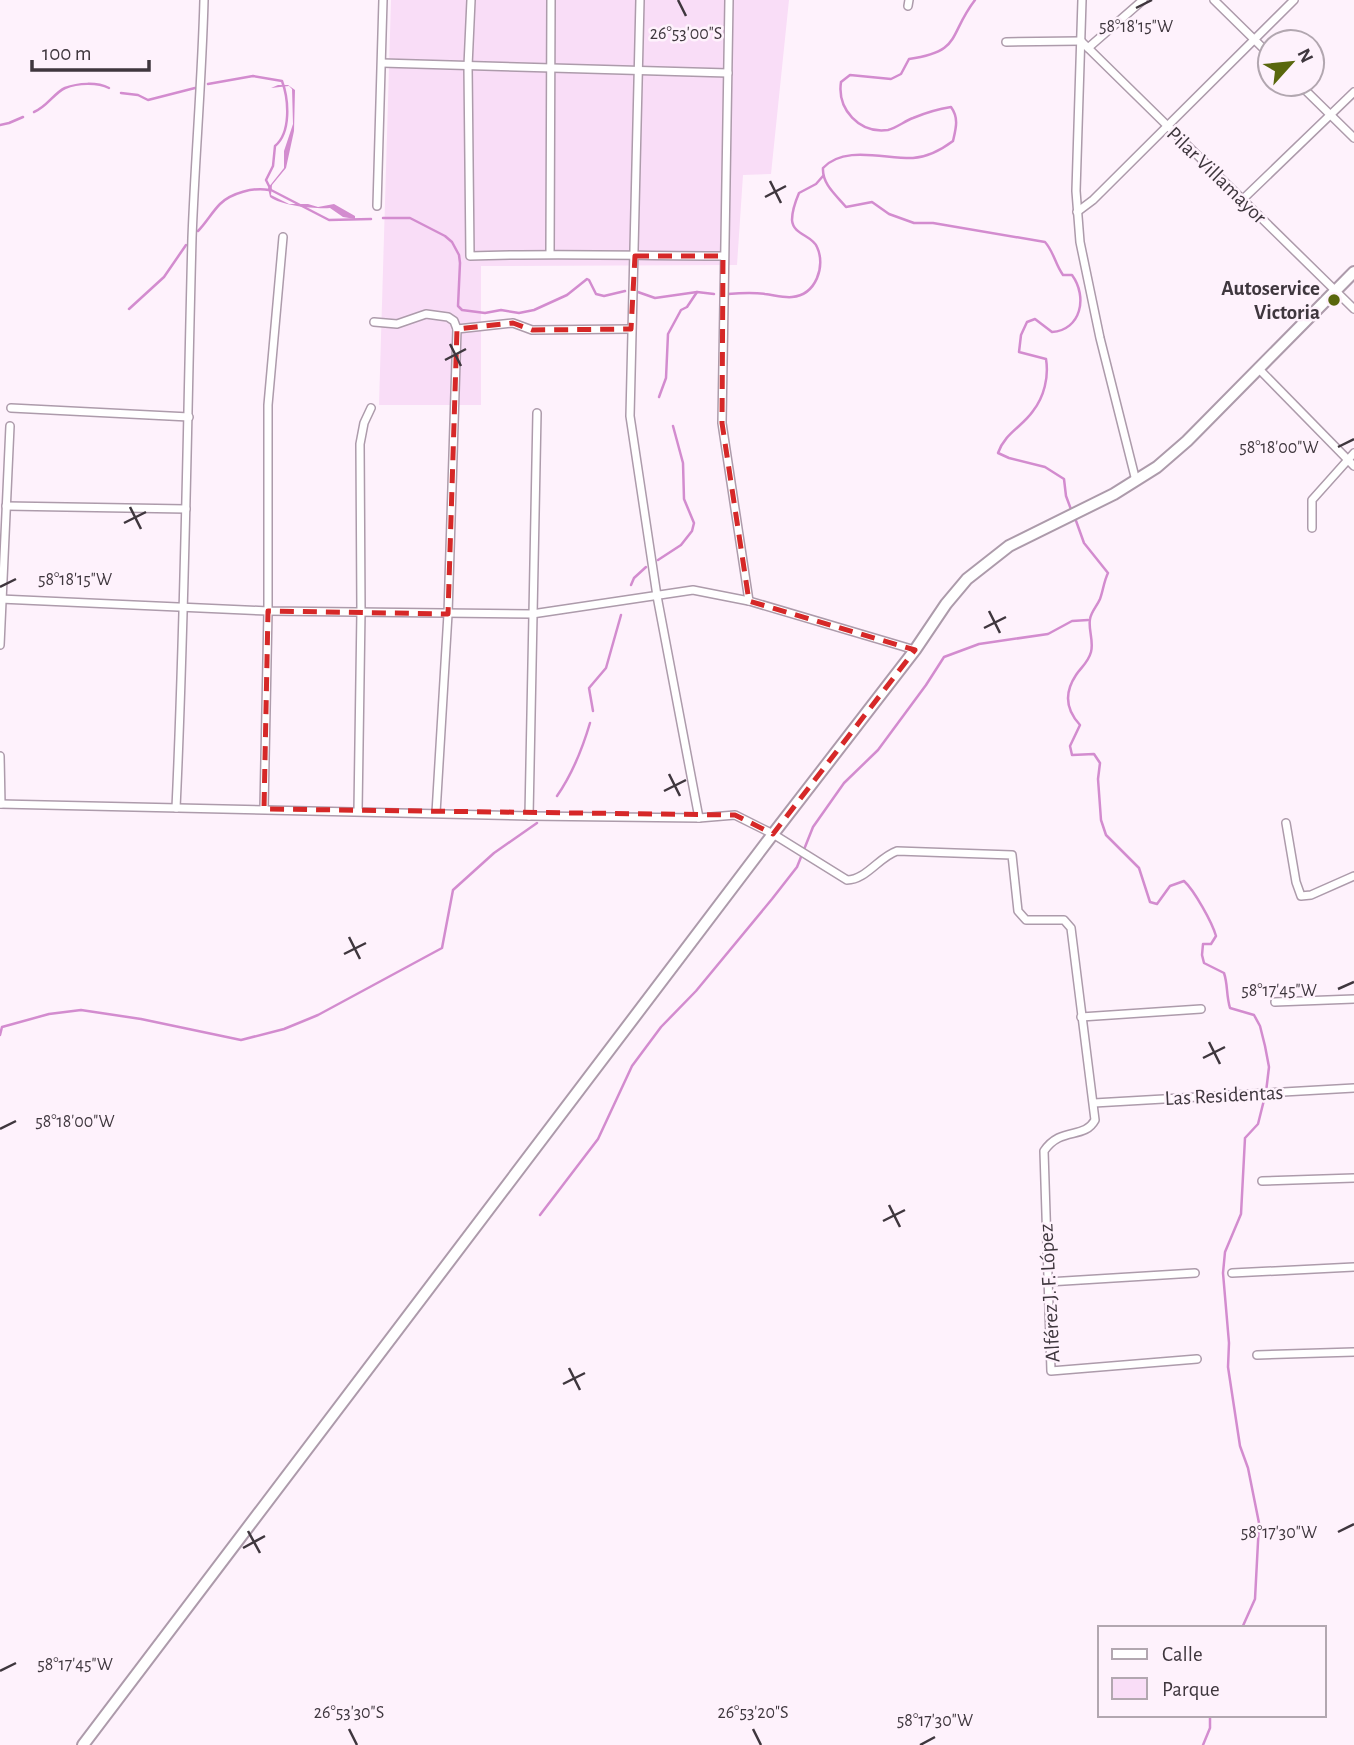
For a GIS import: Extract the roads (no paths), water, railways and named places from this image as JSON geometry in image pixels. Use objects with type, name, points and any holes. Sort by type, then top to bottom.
[{"type":"main road","points":[[83,1745],[967,579],[1009,546],[1136,481],[1187,441],[1354,272]]},
{"type":"street","points":[[176,808],[192,235],[203,62],[204,0]]},
{"type":"street","points":[[377,206],[383,0]]},
{"type":"street","points":[[471,0],[468,66],[470,256],[550,253],[723,256]]},
{"type":"street","points":[[550,253],[551,0]]},
{"type":"street","points":[[640,0],[630,416],[657,596],[699,818]]},
{"type":"street","points":[[729,0],[722,423],[749,601]]},
{"type":"street","points":[[1082,0],[1077,212],[1080,242],[1100,338],[1136,481]]},
{"type":"street","points":[[1088,48],[1143,0]]},
{"type":"street","points":[[1214,0],[1254,39]]},
{"type":"street","points":[[1077,212],[1093,200],[1294,0]]},
{"type":"street","points":[[1006,42],[1081,41]]},
{"type":"street","name":"Pilar Villamayor","points":[[1081,41],[1354,309]]},
{"type":"street","points":[[382,63],[727,74]]},
{"type":"street","points":[[1242,200],[1354,93]]},
{"type":"street","points":[[1313,98],[1354,138]]},
{"type":"street","points":[[264,810],[268,405],[283,237]]},
{"type":"street","points":[[374,322],[397,324],[426,314],[448,317],[454,321],[457,329],[448,614],[436,813]]},
{"type":"street","points":[[457,329],[513,323],[532,330],[631,330]]},
{"type":"street","points":[[1258,368],[1354,466]]},
{"type":"street","points":[[11,408],[189,417]]},
{"type":"street","points":[[358,811],[360,444],[364,423],[371,408]]},
{"type":"street","points":[[529,816],[537,413]]},
{"type":"street","points":[[0,645],[10,426]]},
{"type":"street","points":[[1312,528],[1312,500],[1354,453]]},
{"type":"street","points":[[6,506],[186,509]]},
{"type":"street","points":[[1,599],[268,611],[532,614],[692,590],[749,601],[915,650]]},
{"type":"street","points":[[0,756],[1,804],[529,816],[699,818],[735,815],[773,834],[847,880],[855,880],[888,854],[897,851],[1012,855],[1018,911],[1026,920],[1063,920],[1071,928],[1094,1103]]},
{"type":"street","points":[[1286,823],[1301,896],[1311,895],[1354,876]]},
{"type":"street","points":[[1275,1002],[1354,999]]},
{"type":"street","points":[[1081,1017],[1201,1009]]},
{"type":"street","name":"Las Residentas","points":[[1094,1103],[1354,1088]]},
{"type":"street","name":"Alférez J. F. López","points":[[1094,1103],[1095,1120],[1092,1126],[1051,1140],[1044,1151],[1051,1371],[1197,1359]]},
{"type":"street","points":[[1262,1181],[1354,1178]]},
{"type":"street","points":[[1232,1273],[1354,1267]]},
{"type":"street","points":[[1048,1282],[1195,1273]]},
{"type":"street","points":[[1257,1355],[1354,1352]]},
{"type":"waterway","points":[[975,0],[952,40],[938,52],[909,59],[901,74],[891,79],[850,75],[841,82],[846,110],[859,124],[868,128],[888,130],[922,114],[951,107],[956,119],[953,141],[919,157],[842,157],[823,168],[823,174],[830,189],[846,207],[872,202],[889,214],[914,223],[933,223],[1045,242],[1063,275],[1072,275],[1080,293],[1080,302],[1079,311],[1070,325],[1052,332],[1035,319],[1027,322],[1021,335],[1019,352],[1046,359],[1046,380],[1037,405],[1029,417],[1009,435],[998,453],[1045,467],[1064,479],[1072,512]]},
{"type":"waterway","points":[[208,84],[253,76],[282,81],[287,116],[284,133],[275,146],[273,166],[266,180],[271,190],[329,220],[371,219]]},
{"type":"waterway","points":[[34,112],[70,86],[93,84],[109,88]]},
{"type":"waterway","points":[[121,93],[138,95],[148,100],[195,88]]},
{"type":"waterway","points":[[0,125],[23,117]]},
{"type":"waterway","points":[[727,294],[755,293],[792,297],[800,295],[813,285],[820,263],[817,247],[796,229],[792,217],[799,193],[816,184],[823,176]]},
{"type":"waterway","points":[[198,231],[220,204],[230,197],[250,190],[269,190]]},
{"type":"waterway","points":[[383,218],[410,218],[452,242],[459,255],[458,306],[462,310],[485,313],[534,310],[567,295],[587,279],[596,294],[604,296],[625,291]]},
{"type":"waterway","points":[[129,309],[164,277],[186,245]]},
{"type":"waterway","points":[[635,291],[655,298],[697,292],[714,294]]},
{"type":"waterway","points":[[659,397],[666,378],[668,334],[681,310],[687,307],[697,292]]},
{"type":"waterway","points":[[658,560],[681,545],[692,531],[694,523],[684,499],[683,463],[673,426]]},
{"type":"waterway","points":[[1075,518],[1084,543],[1108,573],[1090,619],[1091,652],[1072,682],[1068,695],[1069,707],[1080,725],[1070,746],[1072,755],[1094,754],[1100,763],[1098,779],[1101,820],[1106,835],[1139,868],[1150,902],[1157,904],[1170,886],[1184,881],[1197,899],[1216,936],[1211,944],[1203,944],[1204,963],[1224,973],[1230,1008],[1254,1015],[1260,1026],[1269,1067],[1258,1124],[1245,1138],[1241,1214],[1225,1252],[1223,1273],[1229,1343],[1228,1367],[1240,1446],[1248,1468],[1259,1523],[1255,1599],[1243,1626]]},
{"type":"waterway","points":[[631,585],[634,578],[646,567]]},
{"type":"waterway","points":[[593,711],[589,688],[606,668],[621,615]]},
{"type":"waterway","points":[[540,1215],[598,1139],[632,1066],[661,1027],[696,991],[797,867],[813,827],[844,783],[878,750],[944,657],[979,644],[1048,634],[1072,621],[1088,620]]},
{"type":"waterway","points":[[557,796],[568,779],[590,723]]},
{"type":"waterway","points":[[0,1035],[2,1027],[49,1014],[81,1010],[141,1019],[241,1040],[284,1029],[318,1015],[442,948],[453,890],[494,853],[537,823]]},
{"type":"waterway","points":[[1203,1745],[1210,1728],[1210,1717]]},
{"type":"place","name":"Autoservice Victoria","points":[[1334,300]]}]
